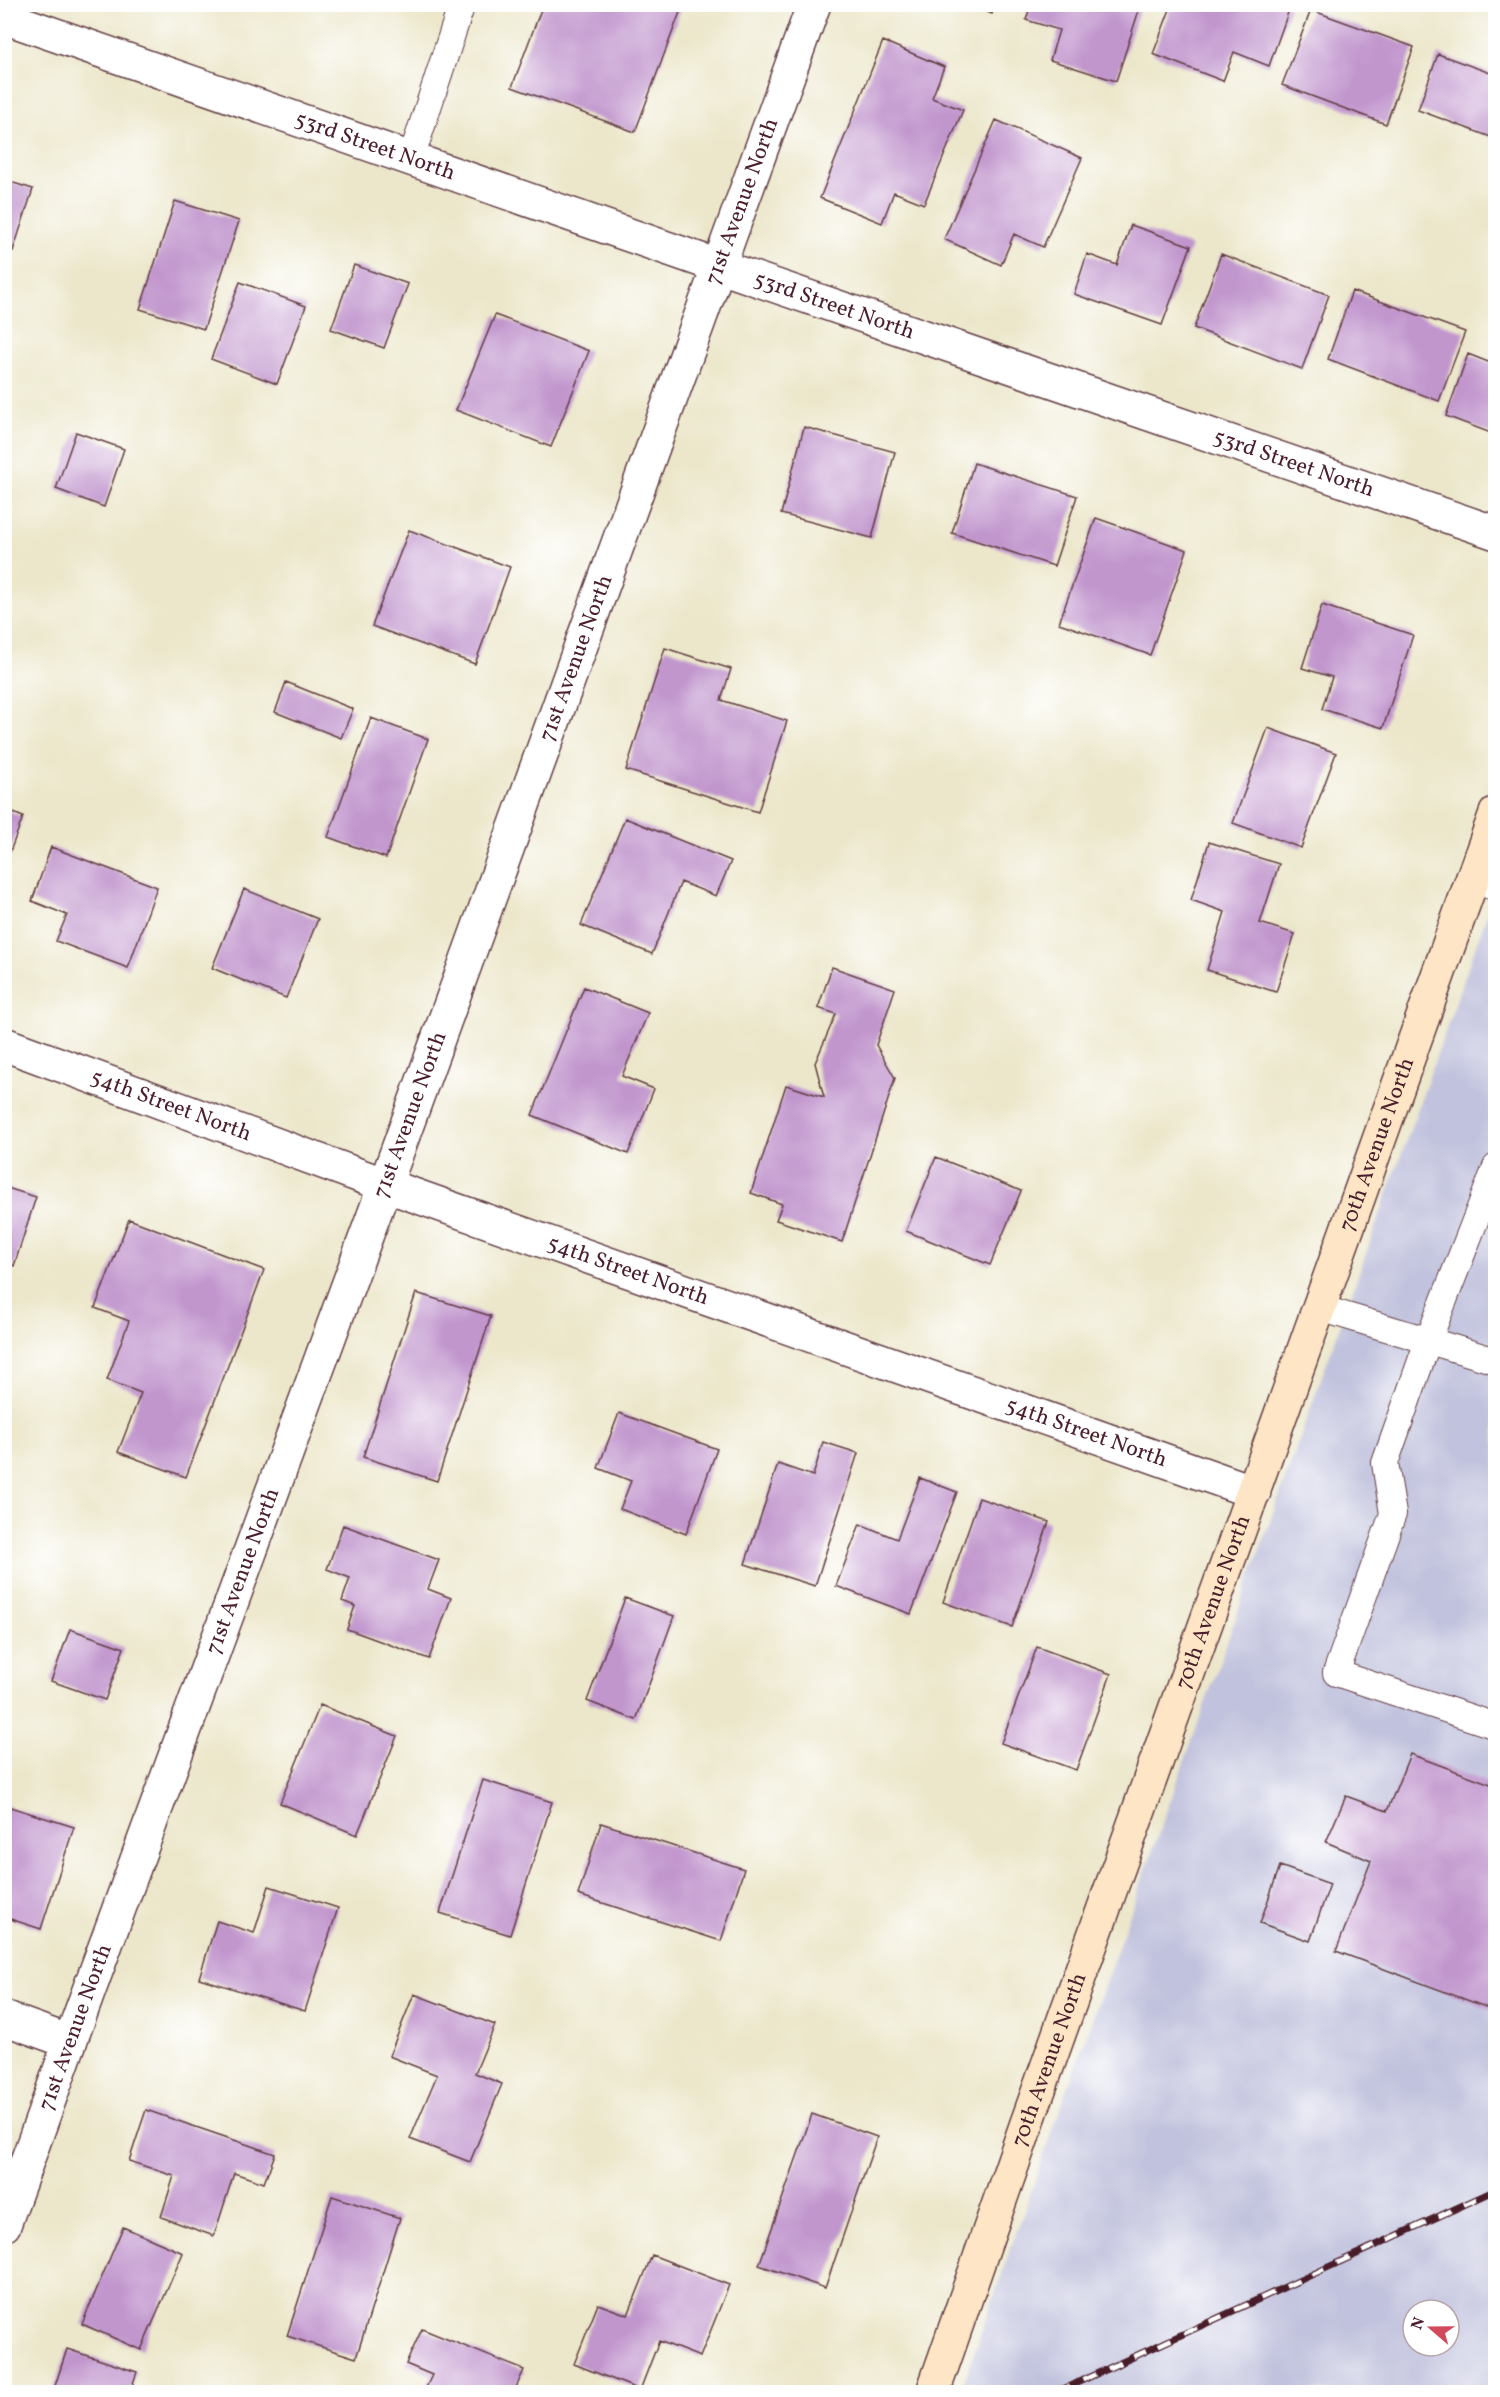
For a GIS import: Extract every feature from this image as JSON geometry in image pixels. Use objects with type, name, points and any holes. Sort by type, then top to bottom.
[{"type":"street","name":"71st Avenue North","points":[[4,2225],[386,1185],[717,266],[814,4]]},
{"type":"street","name":"53rd Street North","points":[[4,17],[717,266],[1496,533]]},
{"type":"street","name":"70th Avenue North","points":[[933,2392],[1027,2123],[1320,1308],[1484,884],[1496,813]]},
{"type":"street","name":"54th Street North","points":[[4,1044],[386,1185],[1254,1492]]},
{"type":"street","points":[[4,2018],[70,2042]]},
{"type":"lane","points":[[411,159],[462,4]]},
{"type":"lane","points":[[1496,1167],[1428,1341],[1386,1463],[1393,1514],[1336,1673],[1496,1726]]},
{"type":"lane","points":[[1320,1308],[1496,1361]]},
{"type":"shaded area","points":[[1495,892],[1495,2392],[960,2392],[1052,2132]]},
{"type":"building","points":[[543,4],[683,4],[635,132],[512,87]]},
{"type":"building","points":[[967,4],[995,4],[992,14]]},
{"type":"building","points":[[1031,4],[1141,4],[1116,81],[1050,60],[1059,30],[1026,20]]},
{"type":"building","points":[[1172,4],[1282,4],[1290,7],[1269,66],[1234,52],[1223,81],[1153,54]]},
{"type":"building","points":[[1311,10],[1414,47],[1386,124],[1282,85]]},
{"type":"building","points":[[883,41],[944,67],[932,98],[963,110],[924,204],[894,192],[882,223],[820,198]]},
{"type":"building","points":[[1438,54],[1496,75],[1496,139],[1418,110]]},
{"type":"building","points":[[996,120],[1082,158],[1043,247],[1014,234],[1001,265],[944,239]]},
{"type":"building","points":[[4,180],[33,189],[13,251],[4,248]]},
{"type":"building","points":[[175,201],[239,221],[204,329],[140,309]]},
{"type":"building","points":[[1131,225],[1191,246],[1162,325],[1074,294],[1087,254],[1117,265]]},
{"type":"building","points":[[1221,254],[1329,295],[1302,369],[1194,328]]},
{"type":"building","points":[[354,265],[408,284],[384,348],[331,329]]},
{"type":"building","points":[[240,282],[306,306],[277,384],[211,359]]},
{"type":"building","points":[[1352,291],[1465,332],[1439,401],[1328,359]]},
{"type":"building","points":[[495,315],[589,351],[551,447],[456,410]]},
{"type":"building","points":[[1468,354],[1496,365],[1496,435],[1446,416]]},
{"type":"building","points":[[804,427],[895,452],[872,538],[781,514]]},
{"type":"building","points":[[76,432],[124,449],[104,507],[56,489]]},
{"type":"building","points":[[974,463],[1077,496],[1054,566],[952,533]]},
{"type":"building","points":[[1096,518],[1187,550],[1150,655],[1059,623]]},
{"type":"building","points":[[409,530],[510,567],[475,664],[372,626]]},
{"type":"building","points":[[1322,605],[1413,635],[1383,728],[1322,709],[1332,677],[1302,668]]},
{"type":"building","points":[[665,648],[731,669],[721,700],[787,721],[758,812],[626,770]]},
{"type":"building","points":[[286,682],[353,709],[341,738],[275,712]]},
{"type":"building","points":[[371,718],[428,739],[386,858],[328,837]]},
{"type":"building","points":[[1268,728],[1336,753],[1301,848],[1233,823]]},
{"type":"building","points":[[4,809],[23,817],[5,865],[4,865]]},
{"type":"building","points":[[625,818],[731,861],[716,896],[681,882],[652,954],[581,925]]},
{"type":"building","points":[[1209,842],[1279,864],[1260,923],[1295,934],[1276,992],[1207,970],[1225,912],[1191,900]]},
{"type":"building","points":[[51,847],[157,887],[128,968],[56,941],[67,915],[32,901]]},
{"type":"building","points":[[244,889],[318,919],[286,998],[212,968]]},
{"type":"building","points":[[832,967],[895,989],[876,1045],[895,1078],[842,1242],[776,1220],[782,1204],[751,1193],[786,1085],[824,1097],[815,1063],[836,1014],[818,1008]]},
{"type":"building","points":[[584,987],[648,1013],[622,1076],[654,1089],[628,1154],[532,1115]]},
{"type":"building","points":[[936,1157],[1021,1191],[990,1265],[906,1231]]},
{"type":"building","points":[[4,1187],[36,1197],[14,1266],[4,1262]]},
{"type":"building","points":[[129,1219],[264,1270],[186,1477],[118,1452],[141,1393],[107,1380],[129,1321],[95,1308]]},
{"type":"building","points":[[416,1293],[491,1316],[437,1481],[363,1457]]},
{"type":"building","points":[[619,1413],[717,1449],[686,1534],[620,1509],[631,1481],[598,1468]]},
{"type":"building","points":[[823,1442],[858,1453],[815,1586],[745,1564],[778,1464],[813,1476]]},
{"type":"building","points":[[920,1478],[957,1492],[911,1614],[836,1586],[860,1524],[897,1539]]},
{"type":"building","points":[[979,1498],[1049,1522],[1012,1627],[943,1602]]},
{"type":"building","points":[[343,1525],[439,1560],[428,1589],[451,1598],[429,1659],[347,1629],[355,1606],[342,1601],[350,1578],[327,1569]]},
{"type":"building","points":[[625,1598],[674,1616],[636,1720],[587,1701]]},
{"type":"building","points":[[70,1629],[124,1648],[105,1700],[51,1681]]},
{"type":"building","points":[[1037,1647],[1111,1674],[1076,1770],[1001,1743]]},
{"type":"building","points":[[320,1705],[397,1736],[357,1835],[280,1803]]},
{"type":"building","points":[[1410,1754],[1496,1786],[1496,2011],[1336,1951],[1371,1861],[1326,1842],[1346,1796],[1387,1811]]},
{"type":"building","points":[[483,1780],[552,1802],[510,1935],[440,1913]]},
{"type":"building","points":[[4,1805],[74,1827],[41,1929],[4,1917]]},
{"type":"building","points":[[601,1823],[744,1869],[721,1941],[578,1895]]},
{"type":"building","points":[[1280,1866],[1330,1884],[1310,1941],[1260,1923]]},
{"type":"building","points":[[269,1886],[338,1908],[305,2011],[199,1978],[217,1921],[254,1933]]},
{"type":"building","points":[[414,1994],[495,2025],[475,2073],[502,2084],[470,2162],[410,2139],[437,2075],[389,2056]]},
{"type":"building","points":[[146,2110],[275,2154],[264,2183],[234,2173],[214,2236],[161,2217],[174,2176],[129,2161]]},
{"type":"building","points":[[812,2114],[877,2137],[825,2288],[759,2265]]},
{"type":"building","points":[[332,2196],[400,2218],[356,2358],[287,2336]]},
{"type":"building","points":[[123,2227],[183,2253],[141,2350],[82,2324]]},
{"type":"building","points":[[652,2255],[729,2285],[700,2357],[659,2341],[640,2390],[574,2364],[598,2304],[628,2315]]},
{"type":"building","points":[[422,2329],[524,2370],[514,2392],[424,2392],[432,2375],[406,2364]]},
{"type":"building","points":[[67,2349],[137,2372],[130,2392],[53,2392]]},
{"type":"railway","points":[[1057,2392],[1496,2190]]}]
